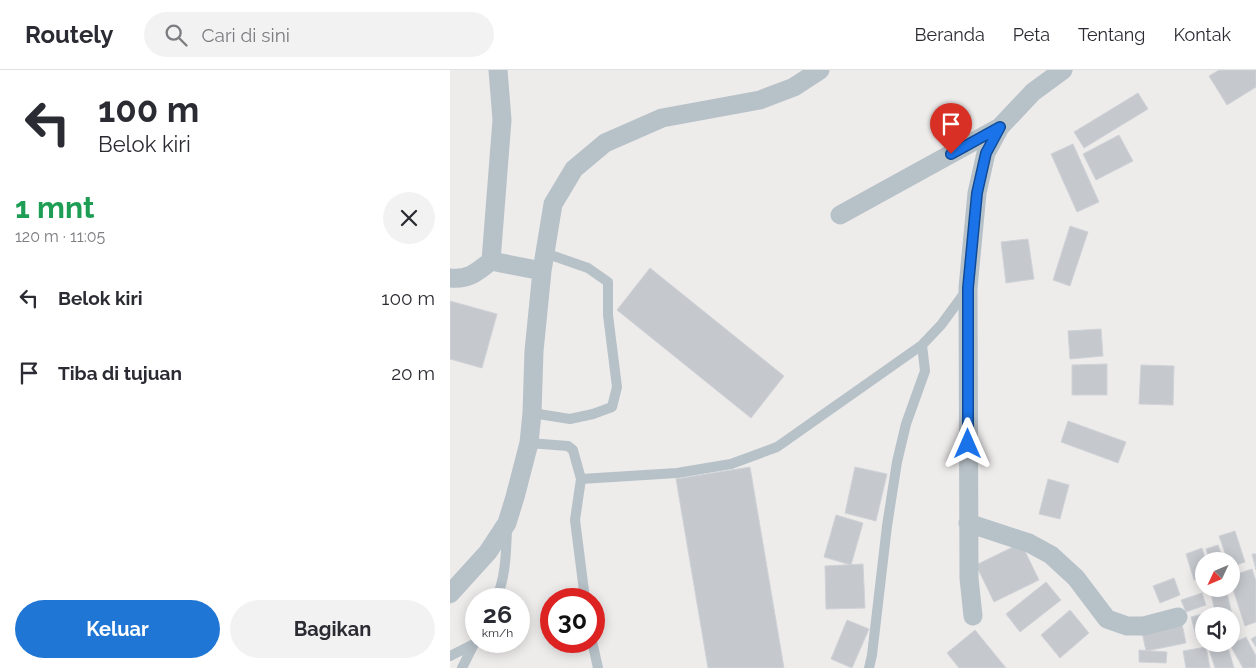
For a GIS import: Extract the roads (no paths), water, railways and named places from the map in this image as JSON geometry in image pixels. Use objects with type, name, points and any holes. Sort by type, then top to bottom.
[{"type":"street","points":[[491,261],[502,120],[498,70]]},
{"type":"street","points":[[450,594],[488,552],[507,523],[516,498],[529,443],[534,351],[543,262],[553,204],[574,169],[605,143],[662,118],[760,100],[794,87],[820,70]]},
{"type":"street","points":[[973,616],[969,578],[968,523],[968,288],[977,193],[986,153],[1000,127],[1033,92],[1063,70]]},
{"type":"street","points":[[840,214],[1000,127]]},
{"type":"street","points":[[450,278],[463,279],[473,275],[491,261],[543,262]]},
{"type":"street","points":[[968,523],[1029,543],[1051,555],[1076,578],[1107,619],[1127,626],[1144,626],[1178,617]]},
{"type":"lane","points":[[532,413],[570,419],[593,414],[612,407],[617,387],[608,315],[608,282],[588,268],[543,262]]},
{"type":"lane","points":[[581,479],[676,473],[731,464],[777,447],[922,345],[941,325],[968,288]]},
{"type":"lane","points":[[869,668],[897,462],[906,424],[925,371],[922,345]]},
{"type":"lane","points":[[529,443],[568,446],[574,450],[581,479],[575,520],[584,588]]},
{"type":"lane","points":[[500,588],[506,560],[507,523]]},
{"type":"lane","points":[[450,656],[465,648]]},
{"type":"lane","points":[[462,668],[470,653]]},
{"type":"lane","points":[[595,653],[598,668]]}]
